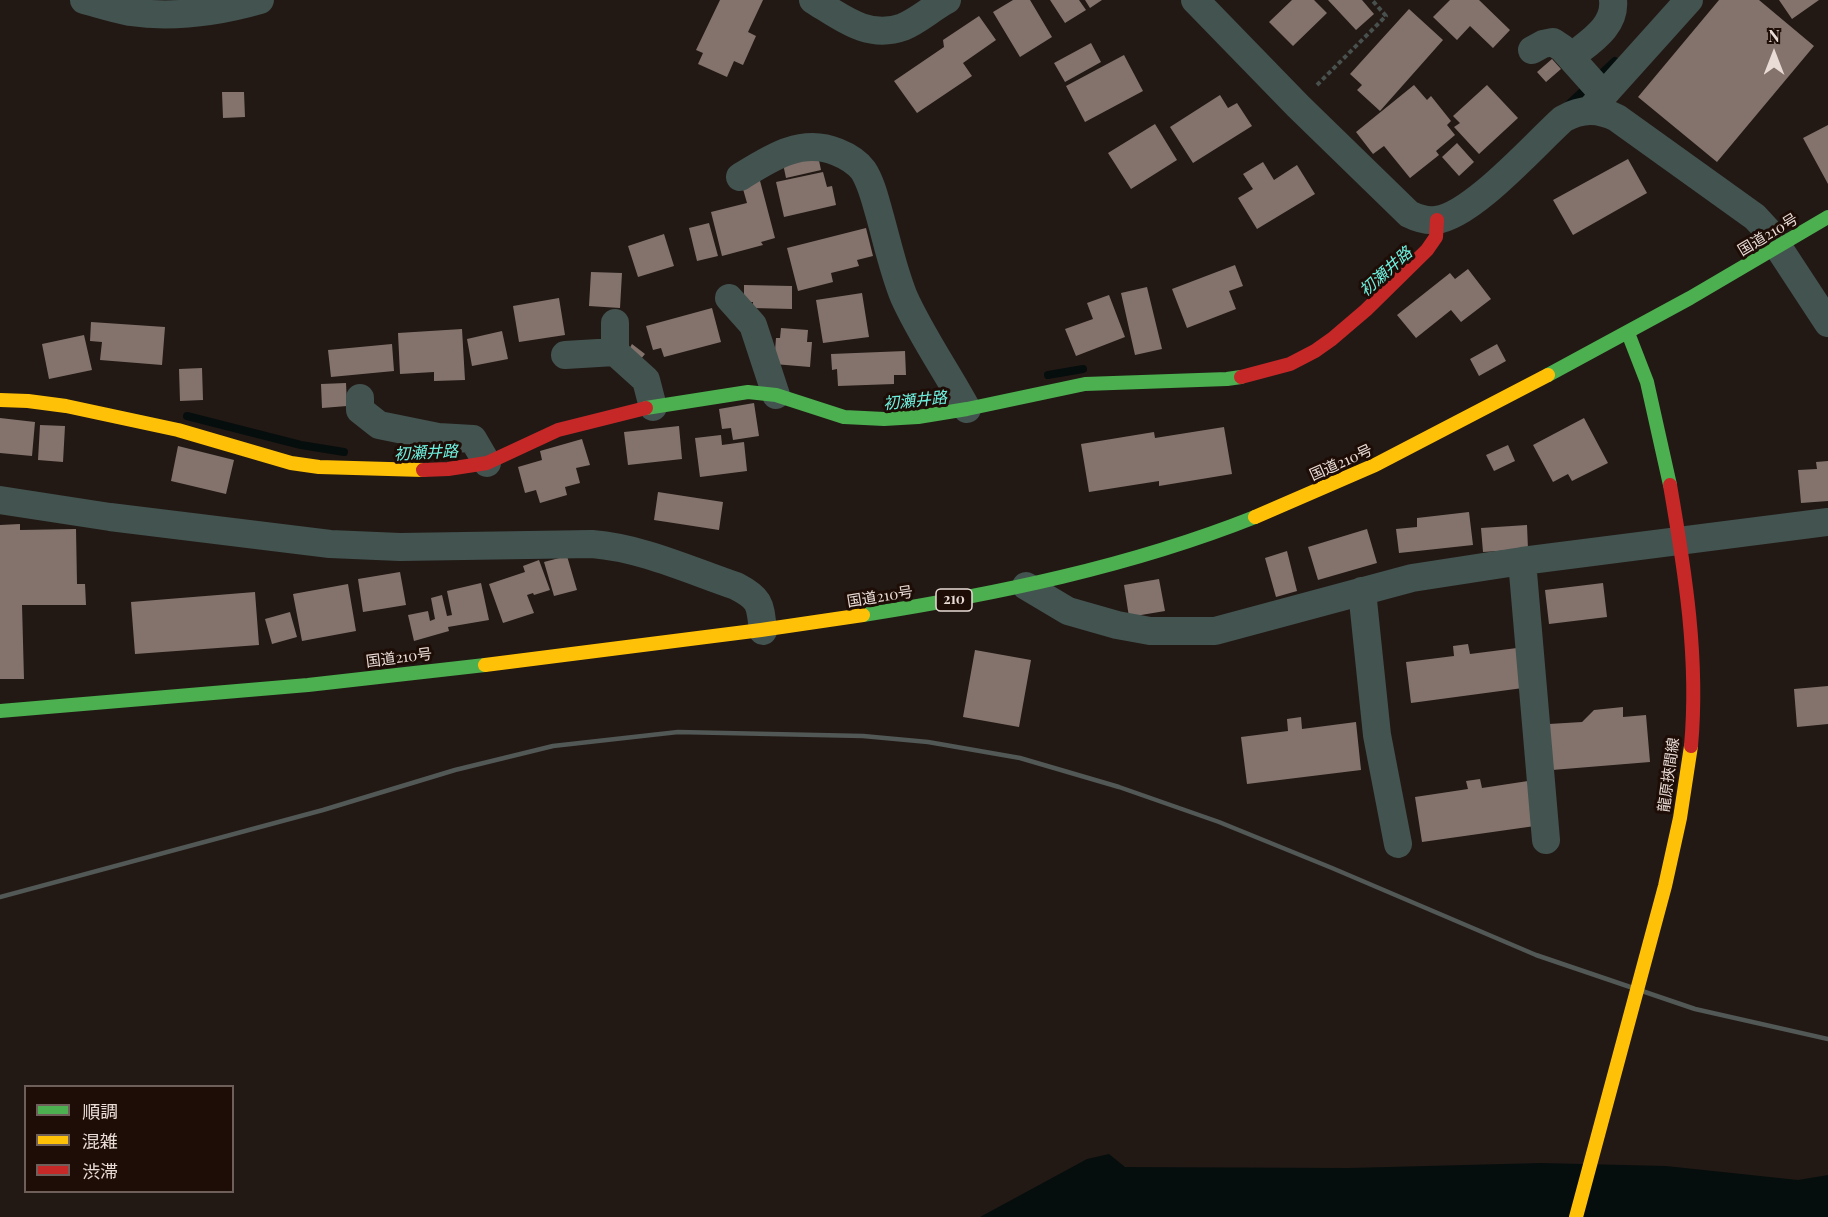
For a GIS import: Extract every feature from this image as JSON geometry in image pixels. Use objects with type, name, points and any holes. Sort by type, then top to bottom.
[{"type":"main road","name":"国道210号","points":[[0,711],[313,684],[763,631],[914,608],[1026,586],[1193,539],[1288,504],[1397,455],[1628,333],[1828,217]]},
{"type":"main road","points":[[0,400],[66,406],[178,430],[278,460],[319,467],[415,470],[448,469],[487,463],[558,430],[627,412],[748,392],[776,395],[830,413],[856,418],[918,417],[1085,384],[1227,379],[1249,376],[1297,362],[1335,335],[1426,250],[1436,237],[1437,220]]},
{"type":"main road","name":"龍原挾間線","points":[[1575,1217],[1665,886],[1677,834],[1690,757],[1694,704],[1691,623],[1682,552],[1647,382],[1628,333]]},
{"type":"street","points":[[84,0],[130,12],[190,7],[231,9],[260,0]]},
{"type":"street","points":[[813,0],[849,22],[871,31],[904,26],[947,0]]},
{"type":"street","points":[[1195,0],[1398,205],[1418,218],[1437,220],[1461,210],[1478,198],[1563,119],[1597,103],[1689,0]]},
{"type":"street","points":[[1571,57],[1604,28],[1614,9],[1613,0]]},
{"type":"street","points":[[1532,50],[1553,42],[1562,48],[1571,57],[1597,103],[1608,113],[1741,205],[1767,230],[1828,323]]},
{"type":"street","points":[[740,177],[781,153],[808,147],[819,146],[830,149],[856,162],[871,187],[905,298],[967,409]]},
{"type":"street","points":[[729,298],[753,325],[776,395]]},
{"type":"street","points":[[615,323],[615,352]]},
{"type":"street","points":[[565,355],[615,352],[646,380],[653,407]]},
{"type":"street","points":[[360,398],[360,410],[379,424],[438,437],[473,440],[487,463]]},
{"type":"street","points":[[0,500],[121,519],[330,544],[372,547],[610,545],[636,551],[750,593],[757,599],[760,606],[763,631]]},
{"type":"street","points":[[1026,586],[1052,603],[1080,615],[1130,628],[1162,632],[1224,630],[1412,578],[1522,561],[1828,522]]},
{"type":"street","points":[[1522,561],[1546,840]]},
{"type":"street","points":[[1362,591],[1377,735],[1398,844]]},
{"type":"path","points":[[1298,106],[1386,15],[1372,0]]},
{"type":"shaded area","points":[[1109,1154],[1125,1167],[1349,1168],[1541,1163],[1666,1166],[1798,1180],[1828,1175],[1828,1217],[980,1217],[1087,1159]]},
{"type":"building","points":[[720,0],[763,0],[748,32],[756,36],[743,65],[734,61],[727,77],[698,64],[703,53],[696,50]]},
{"type":"building","points":[[1013,0],[1030,0],[1052,37],[1020,57],[993,12]]},
{"type":"building","points":[[1050,0],[1079,0],[1086,10],[1065,23]]},
{"type":"building","points":[[1085,0],[1102,0],[1090,8]]},
{"type":"building","points":[[1292,0],[1314,0],[1327,13],[1293,46],[1269,22]]},
{"type":"building","points":[[1328,0],[1362,0],[1374,14],[1356,30]]},
{"type":"building","points":[[1450,0],[1479,0],[1510,30],[1493,48],[1470,26],[1457,40],[1433,17]]},
{"type":"building","points":[[1719,0],[1759,0],[1814,46],[1717,162],[1638,97]]},
{"type":"building","points":[[1779,0],[1819,0],[1792,19]]},
{"type":"building","points":[[1409,9],[1443,40],[1380,111],[1357,90],[1362,85],[1350,74]]},
{"type":"building","points":[[979,16],[996,40],[963,63],[972,76],[917,113],[894,81],[944,47],[943,40]]},
{"type":"building","points":[[1091,43],[1101,62],[1065,82],[1054,63]]},
{"type":"building","points":[[1124,55],[1143,91],[1085,122],[1066,86]]},
{"type":"building","points":[[1552,59],[1561,69],[1546,82],[1537,72]]},
{"type":"building","points":[[1414,85],[1427,100],[1431,96],[1451,121],[1447,125],[1455,135],[1436,151],[1439,155],[1410,178],[1384,146],[1373,154],[1356,132]]},
{"type":"building","points":[[1487,85],[1518,118],[1479,154],[1454,127],[1460,123],[1453,116]]},
{"type":"building","points":[[222,92],[244,92],[245,117],[223,118]]},
{"type":"building","points":[[1220,95],[1228,108],[1237,103],[1252,126],[1193,163],[1170,127]]},
{"type":"building","points":[[1155,124],[1177,160],[1131,189],[1108,153]]},
{"type":"building","points":[[1828,125],[1828,184],[1803,138]]},
{"type":"building","points":[[1457,143],[1474,162],[1459,176],[1442,157]]},
{"type":"building","points":[[817,151],[821,170],[786,178],[782,159]]},
{"type":"building","points":[[1628,159],[1647,193],[1573,235],[1553,200]]},
{"type":"building","points":[[1263,162],[1274,180],[1297,165],[1315,194],[1257,229],[1238,198],[1253,189],[1243,174]]},
{"type":"building","points":[[823,172],[827,187],[832,186],[836,205],[784,217],[776,182]]},
{"type":"building","points":[[759,177],[775,238],[761,242],[763,245],[722,256],[711,212],[747,203],[741,182]]},
{"type":"building","points":[[709,223],[718,256],[697,261],[689,228]]},
{"type":"building","points":[[866,228],[873,256],[857,260],[859,266],[831,273],[833,282],[798,291],[787,248]]},
{"type":"building","points":[[664,234],[674,266],[638,277],[628,246]]},
{"type":"building","points":[[1235,265],[1243,286],[1229,291],[1236,309],[1187,328],[1172,289]]},
{"type":"building","points":[[1468,269],[1491,299],[1461,322],[1451,310],[1416,338],[1397,315],[1450,273],[1455,279]]},
{"type":"building","points":[[591,272],[622,273],[620,308],[589,306]]},
{"type":"building","points":[[744,285],[792,286],[792,309],[753,308],[753,302],[744,302]]},
{"type":"building","points":[[1147,287],[1162,349],[1135,355],[1121,293]]},
{"type":"building","points":[[862,293],[869,337],[823,343],[816,300]]},
{"type":"building","points":[[1109,295],[1125,337],[1076,356],[1065,329],[1093,319],[1087,303]]},
{"type":"building","points":[[559,298],[565,335],[519,342],[513,306]]},
{"type":"building","points":[[712,308],[721,342],[664,357],[661,348],[653,350],[646,326]]},
{"type":"building","points":[[91,322],[165,327],[162,365],[100,360],[102,342],[90,341]]},
{"type":"building","points":[[781,328],[808,330],[807,342],[812,342],[810,367],[774,364],[776,338],[780,338]]},
{"type":"building","points":[[462,329],[465,380],[434,381],[434,372],[400,374],[398,333]]},
{"type":"building","points":[[502,331],[508,359],[472,366],[467,339]]},
{"type":"building","points":[[84,335],[92,370],[49,379],[42,344]]},
{"type":"building","points":[[392,344],[394,371],[331,377],[328,350]]},
{"type":"building","points":[[632,344],[645,354],[640,360],[628,351]]},
{"type":"building","points":[[1497,344],[1506,361],[1479,376],[1470,359]]},
{"type":"building","points":[[905,351],[906,375],[894,375],[894,384],[838,386],[837,369],[832,370],[831,354]]},
{"type":"building","points":[[202,368],[203,400],[180,401],[179,369]]},
{"type":"building","points":[[346,383],[347,406],[322,408],[321,384]]},
{"type":"building","points":[[754,403],[759,436],[733,440],[731,428],[722,429],[719,409]]},
{"type":"building","points":[[0,418],[35,422],[32,456],[0,453]]},
{"type":"building","points":[[1584,418],[1608,463],[1572,481],[1568,474],[1553,482],[1533,445]]},
{"type":"building","points":[[40,425],[65,426],[63,462],[38,460]]},
{"type":"building","points":[[679,426],[682,459],[628,465],[624,432]]},
{"type":"building","points":[[1224,427],[1232,474],[1159,486],[1159,481],[1089,492],[1081,444],[1154,432],[1155,438]]},
{"type":"building","points":[[721,435],[722,445],[744,442],[747,471],[700,477],[695,438]]},
{"type":"building","points":[[582,439],[590,465],[576,468],[580,483],[565,487],[567,495],[540,503],[536,490],[525,493],[518,467],[542,460],[540,451]]},
{"type":"building","points":[[1508,445],[1515,461],[1494,471],[1486,455]]},
{"type":"building","points":[[178,446],[234,460],[226,494],[171,481]]},
{"type":"building","points":[[1828,461],[1828,501],[1801,503],[1798,470],[1817,469],[1816,462]]},
{"type":"building","points":[[658,492],[723,502],[719,530],[654,520]]},
{"type":"building","points":[[1469,512],[1473,545],[1399,553],[1396,529],[1417,527],[1417,518]]},
{"type":"building","points":[[20,524],[20,530],[76,529],[77,584],[85,584],[86,605],[22,605],[24,679],[0,679],[0,525]]},
{"type":"building","points":[[1527,525],[1528,549],[1483,552],[1481,528]]},
{"type":"building","points":[[1367,529],[1377,563],[1318,580],[1308,547]]},
{"type":"building","points":[[1287,551],[1297,591],[1276,597],[1265,558]]},
{"type":"building","points":[[567,556],[577,590],[554,596],[544,562]]},
{"type":"building","points":[[539,560],[550,590],[527,595],[534,613],[503,623],[489,584],[525,572],[523,566]]},
{"type":"building","points":[[400,572],[406,605],[363,612],[358,579]]},
{"type":"building","points":[[1159,579],[1165,611],[1129,617],[1124,585]]},
{"type":"building","points":[[481,583],[489,620],[448,627],[449,631],[414,641],[408,615],[428,611],[430,621],[435,619],[431,598],[442,595],[447,616],[452,615],[447,591]]},
{"type":"building","points":[[1603,583],[1607,617],[1549,624],[1545,590]]},
{"type":"building","points":[[348,584],[356,631],[302,641],[293,594]]},
{"type":"building","points":[[255,592],[259,645],[135,654],[131,602]]},
{"type":"building","points":[[290,612],[297,637],[272,644],[265,619]]},
{"type":"building","points":[[1468,644],[1470,654],[1517,648],[1523,688],[1411,703],[1406,662],[1454,656],[1453,646]]},
{"type":"building","points":[[975,650],[1031,660],[1019,727],[963,717]]},
{"type":"building","points":[[1828,686],[1828,724],[1797,727],[1794,689]]},
{"type":"building","points":[[1623,707],[1623,717],[1646,715],[1650,762],[1552,770],[1549,724],[1582,722],[1594,710]]},
{"type":"building","points":[[1301,717],[1302,729],[1356,722],[1361,770],[1247,784],[1241,737],[1288,731],[1287,719]]},
{"type":"building","points":[[1480,779],[1482,788],[1528,781],[1535,826],[1422,842],[1415,797],[1468,789],[1466,781]]},
{"type":"waterway","name":"初瀬井路","points":[[1568,105],[1615,61]]},
{"type":"waterway","name":"初瀬井路","points":[[1048,375],[1083,369]]},
{"type":"waterway","name":"初瀬井路","points":[[187,416],[301,445],[344,452]]},
{"type":"railway","points":[[0,897],[323,810],[455,770],[553,746],[678,732],[863,736],[928,742],[1020,758],[1119,787],[1219,822],[1536,955],[1695,1009],[1828,1039]]},
{"type":"traffic: fast","points":[[1548,375],[1690,298],[1828,217]]},
{"type":"traffic: fast","points":[[1628,333],[1647,382],[1670,485]]},
{"type":"traffic: fast","points":[[646,408],[748,392],[776,395],[844,417],[884,419],[918,417],[967,409],[1085,384],[1241,377]]},
{"type":"traffic: fast","points":[[863,615],[963,598],[1062,577],[1159,550],[1255,517]]},
{"type":"traffic: fast","points":[[0,711],[308,685],[485,665]]},
{"type":"traffic: slow","points":[[1255,517],[1375,465],[1548,375]]},
{"type":"traffic: slow","points":[[0,400],[66,406],[178,430],[291,463],[319,467],[423,470]]},
{"type":"traffic: slow","points":[[485,665],[863,615]]},
{"type":"traffic: slow","points":[[1576,1217],[1665,886],[1680,818],[1691,746]]},
{"type":"traffic: jam","points":[[1241,377],[1290,364],[1332,339],[1366,310],[1427,250],[1436,237],[1437,220]]},
{"type":"traffic: jam","points":[[423,470],[487,463],[558,430],[646,408]]},
{"type":"traffic: jam","points":[[1670,485],[1681,550],[1692,648],[1691,746]]}]
